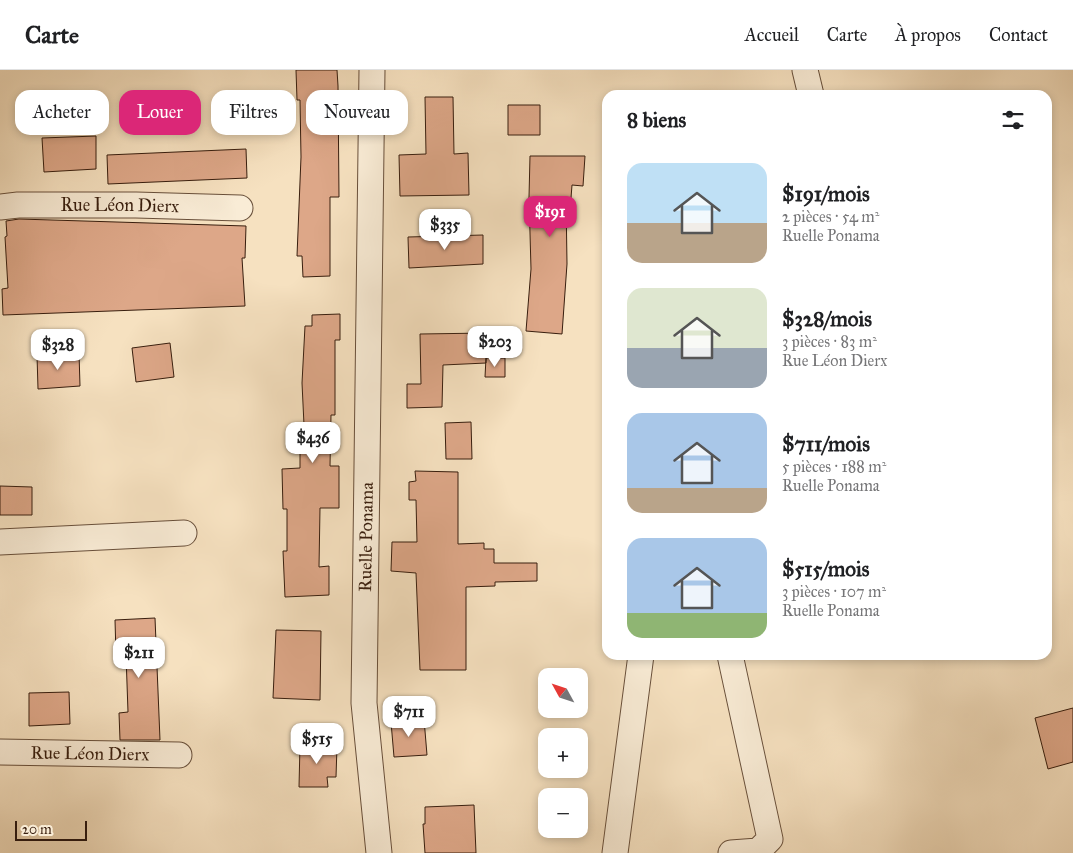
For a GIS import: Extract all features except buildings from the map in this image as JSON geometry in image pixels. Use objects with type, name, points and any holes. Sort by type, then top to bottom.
[{"type":"street","name":"Ruelle Ponama","points":[[372,70],[364,703],[379,853]]},
{"type":"street","points":[[805,70],[809,90]]},
{"type":"street","name":"Rue Léon Dierx","points":[[0,208],[18,205],[136,205],[240,208]]},
{"type":"street","points":[[0,542],[184,533]]},
{"type":"street","points":[[615,853],[640,660]]},
{"type":"street","points":[[731,660],[770,839],[758,851],[731,853]]},
{"type":"street","name":"Rue Léon Dierx","points":[[0,752],[179,755]]}]
